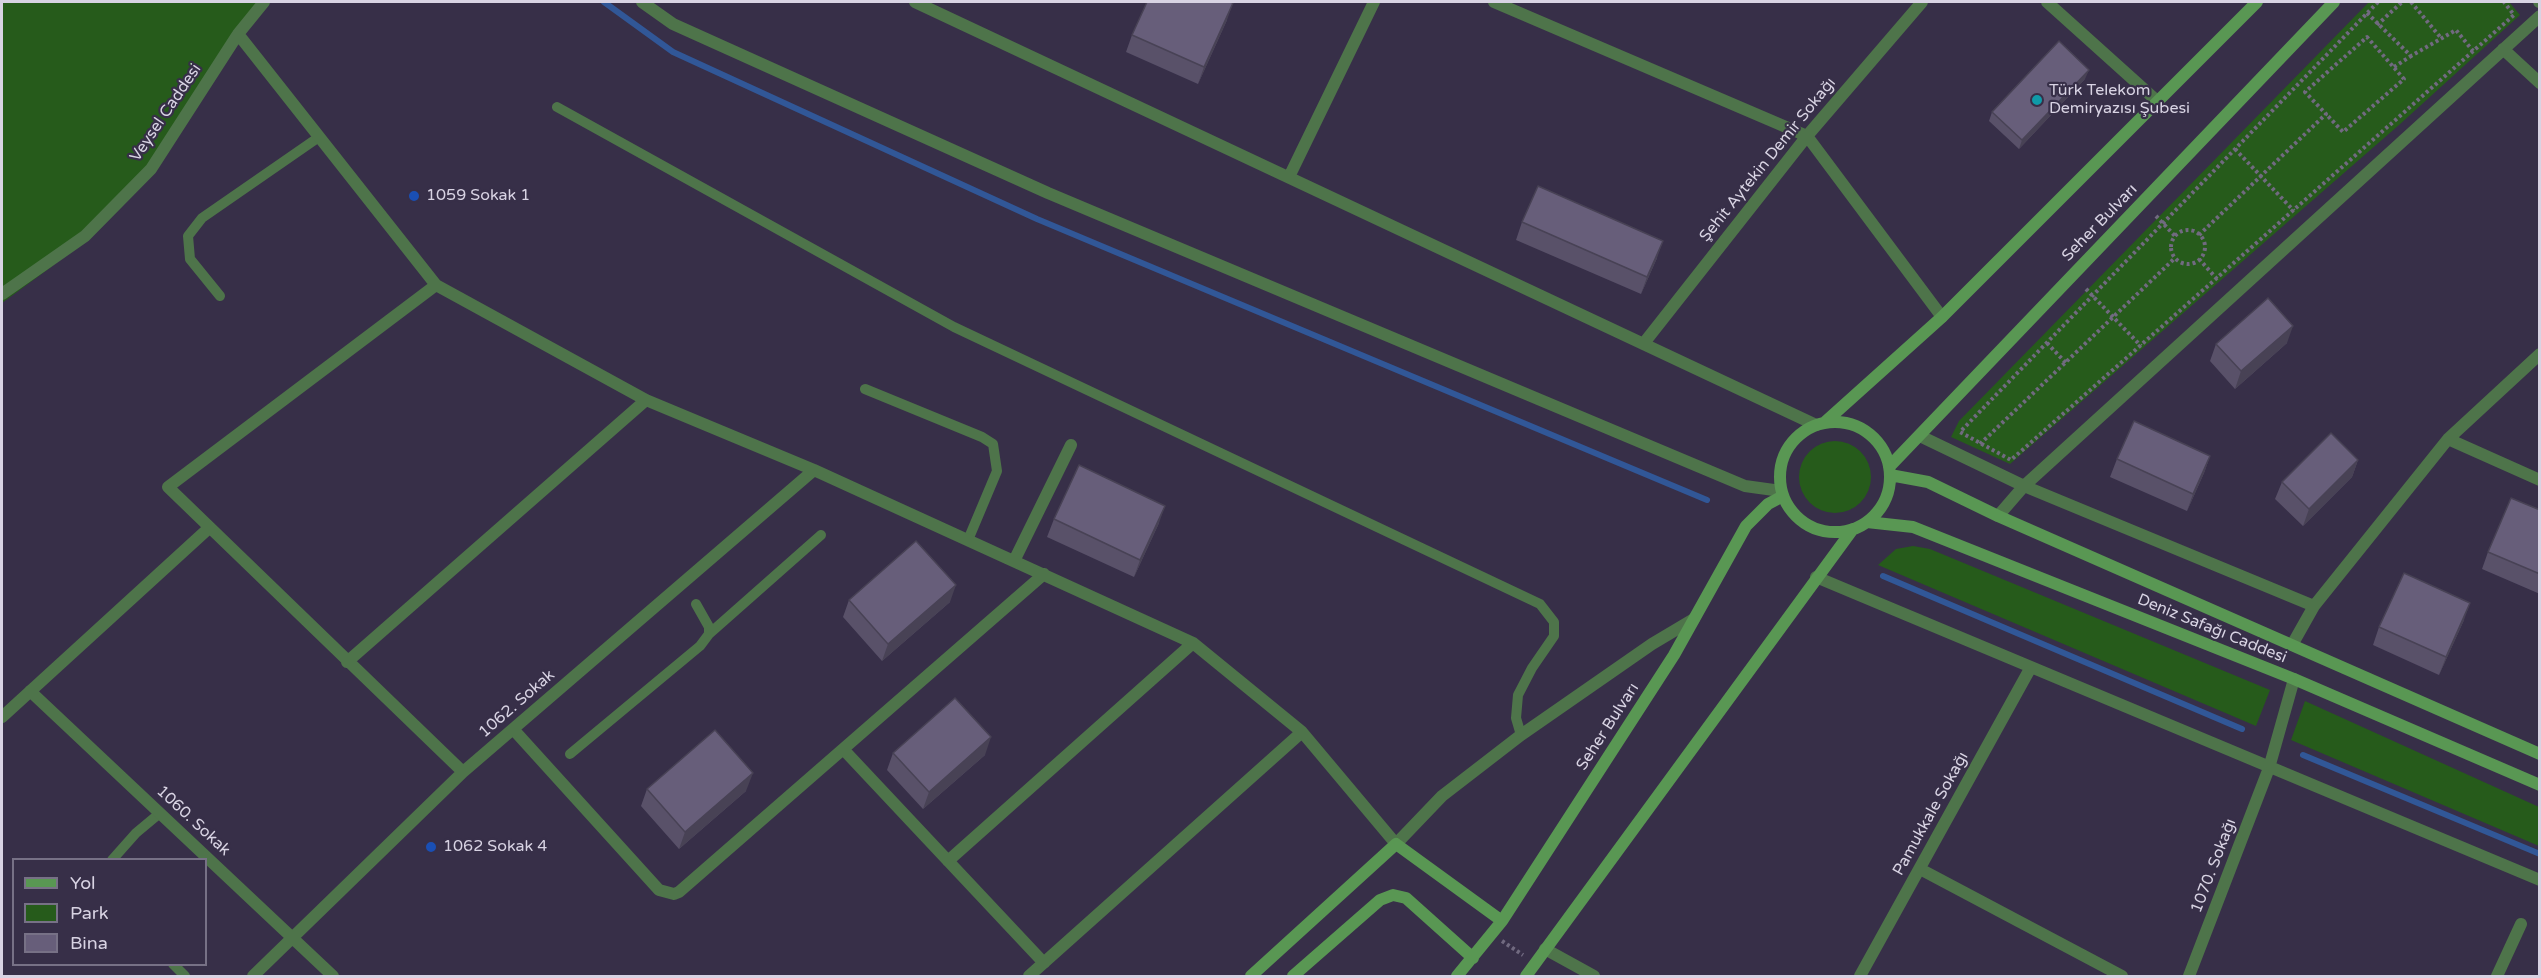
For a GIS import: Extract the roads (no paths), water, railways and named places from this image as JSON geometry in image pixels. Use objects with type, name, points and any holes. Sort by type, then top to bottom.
[{"type":"main road","points":[[1820,424],[1848,423],[1863,429],[1884,451],[1889,471],[1886,498],[1867,522],[1853,529],[1837,532],[1821,531],[1807,525],[1794,515],[1782,493],[1779,471],[1783,456],[1791,442],[1803,432],[1820,424],[1942,317],[2257,2]]},
{"type":"main road","name":"Seher Bulvarı","points":[[1889,471],[2334,2]]},
{"type":"main road","name":"Deniz Safağı Caddesi","points":[[1889,471],[1928,482],[1998,516],[2540,754]]},
{"type":"main road","name":"Seher Bulvarı","points":[[1457,976],[1502,921],[1668,665],[1746,526],[1782,493]]},
{"type":"main road","name":"Deniz Safağı Caddesi","points":[[1867,522],[1913,527],[2294,679],[2540,785]]},
{"type":"main road","points":[[1526,976],[1853,529]]},
{"type":"main road","points":[[1251,976],[1396,844],[1502,921]]},
{"type":"main road","points":[[1293,976],[1380,900],[1393,895],[1406,898],[1473,958]]},
{"type":"street","name":"Veysel Caddesi","points":[[2,294],[86,236],[151,169],[238,34],[264,2]]},
{"type":"street","points":[[642,2],[673,24],[1048,194],[1745,486],[1782,493]]},
{"type":"street","points":[[915,2],[1820,424]]},
{"type":"street","points":[[1289,177],[1374,2]]},
{"type":"street","points":[[1494,2],[1807,136],[1942,317]]},
{"type":"street","name":"Şehit Aytekin Demir Sokağı","points":[[1644,343],[1807,136],[1922,2]]},
{"type":"street","points":[[2047,2],[2157,101]]},
{"type":"street","points":[[1998,516],[2024,486],[2540,16]]},
{"type":"street","points":[[238,34],[436,285],[646,400],[814,470],[1193,643],[1302,732],[1396,844],[1442,796],[1521,735],[1652,644],[1694,619]]},
{"type":"street","points":[[2503,49],[2540,84]]},
{"type":"street","points":[[436,285],[168,487],[346,662],[463,772]]},
{"type":"street","points":[[2292,645],[2314,606],[2448,439],[2540,354]]},
{"type":"street","points":[[346,662],[646,400]]},
{"type":"street","points":[[1920,436],[2024,486],[2314,606]]},
{"type":"street","points":[[2448,439],[2540,480]]},
{"type":"street","points":[[1014,561],[1071,445]]},
{"type":"street","name":"1062. Sokak","points":[[253,976],[463,772],[814,470]]},
{"type":"street","points":[[2,717],[209,528]]},
{"type":"street","points":[[513,729],[659,890],[669,894],[679,892],[1044,574]]},
{"type":"street","points":[[1816,577],[2540,880]]},
{"type":"street","points":[[948,861],[1193,643]]},
{"type":"street","name":"Pamukkale Sokağı","points":[[1860,976],[2031,667]]},
{"type":"street","name":"1070. Sokağı","points":[[2189,976],[2269,768],[2294,679]]},
{"type":"street","name":"1060. Sokak","points":[[30,691],[333,976]]},
{"type":"street","points":[[1029,976],[1302,732]]},
{"type":"street","points":[[843,750],[1044,963]]},
{"type":"street","points":[[1920,868],[2122,976]]},
{"type":"street","points":[[2497,976],[2521,924]]},
{"type":"street","points":[[1545,949],[1594,976]]},
{"type":"lane","points":[[557,107],[954,327],[1540,604],[1554,622],[1554,636],[1532,668],[1518,695],[1516,718],[1521,735]]},
{"type":"lane","points":[[220,296],[190,259],[188,236],[202,218],[219,205],[234,198],[319,137]]},
{"type":"lane","points":[[865,389],[982,436],[993,444],[996,471],[968,540]]},
{"type":"lane","points":[[570,754],[700,646],[708,634],[821,535]]},
{"type":"lane","points":[[696,604],[708,622],[708,634]]},
{"type":"lane","points":[[114,858],[136,833],[160,813]]},
{"type":"waterway","points":[[604,2],[673,52],[1037,219],[1707,500]]},
{"type":"waterway","points":[[1883,576],[2242,729]]},
{"type":"waterway","points":[[2303,755],[2540,854]]},
{"type":"place","name":"Türk Telekom Demiryazısı Şubesi","points":[[2037,100]]},
{"type":"place","name":"1059 Sokak 1","points":[[414,196]]},
{"type":"place","name":"1062 Sokak 4","points":[[431,847]]}]
